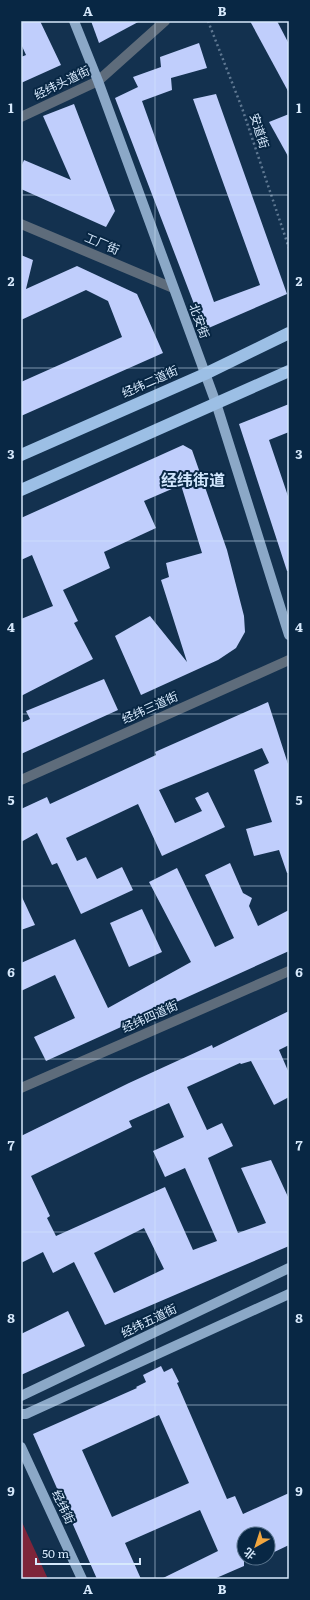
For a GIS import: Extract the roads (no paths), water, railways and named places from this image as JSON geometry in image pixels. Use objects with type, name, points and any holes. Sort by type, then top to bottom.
[{"type":"highway","name":"经纬二道街","points":[[21,455],[205,374],[289,333]]},
{"type":"highway","points":[[21,490],[289,371]]},
{"type":"main road","name":"北安街","points":[[74,21],[98,81],[216,403],[289,635]]},
{"type":"main road","name":"经纬五道街","points":[[21,1396],[289,1268]]},
{"type":"main road","points":[[21,1414],[26,1414],[289,1294]]},
{"type":"main road","name":"经纬街","points":[[21,1447],[82,1579]]},
{"type":"street","name":"经纬头道街","points":[[21,117],[98,81],[165,21]]},
{"type":"street","name":"工厂街","points":[[21,224],[173,288]]},
{"type":"street","name":"经纬三道街","points":[[21,780],[289,660]]},
{"type":"street","name":"经纬四道街","points":[[21,1088],[289,971]]},
{"type":"district","name":"经纬街道","points":[[193,480]]}]
